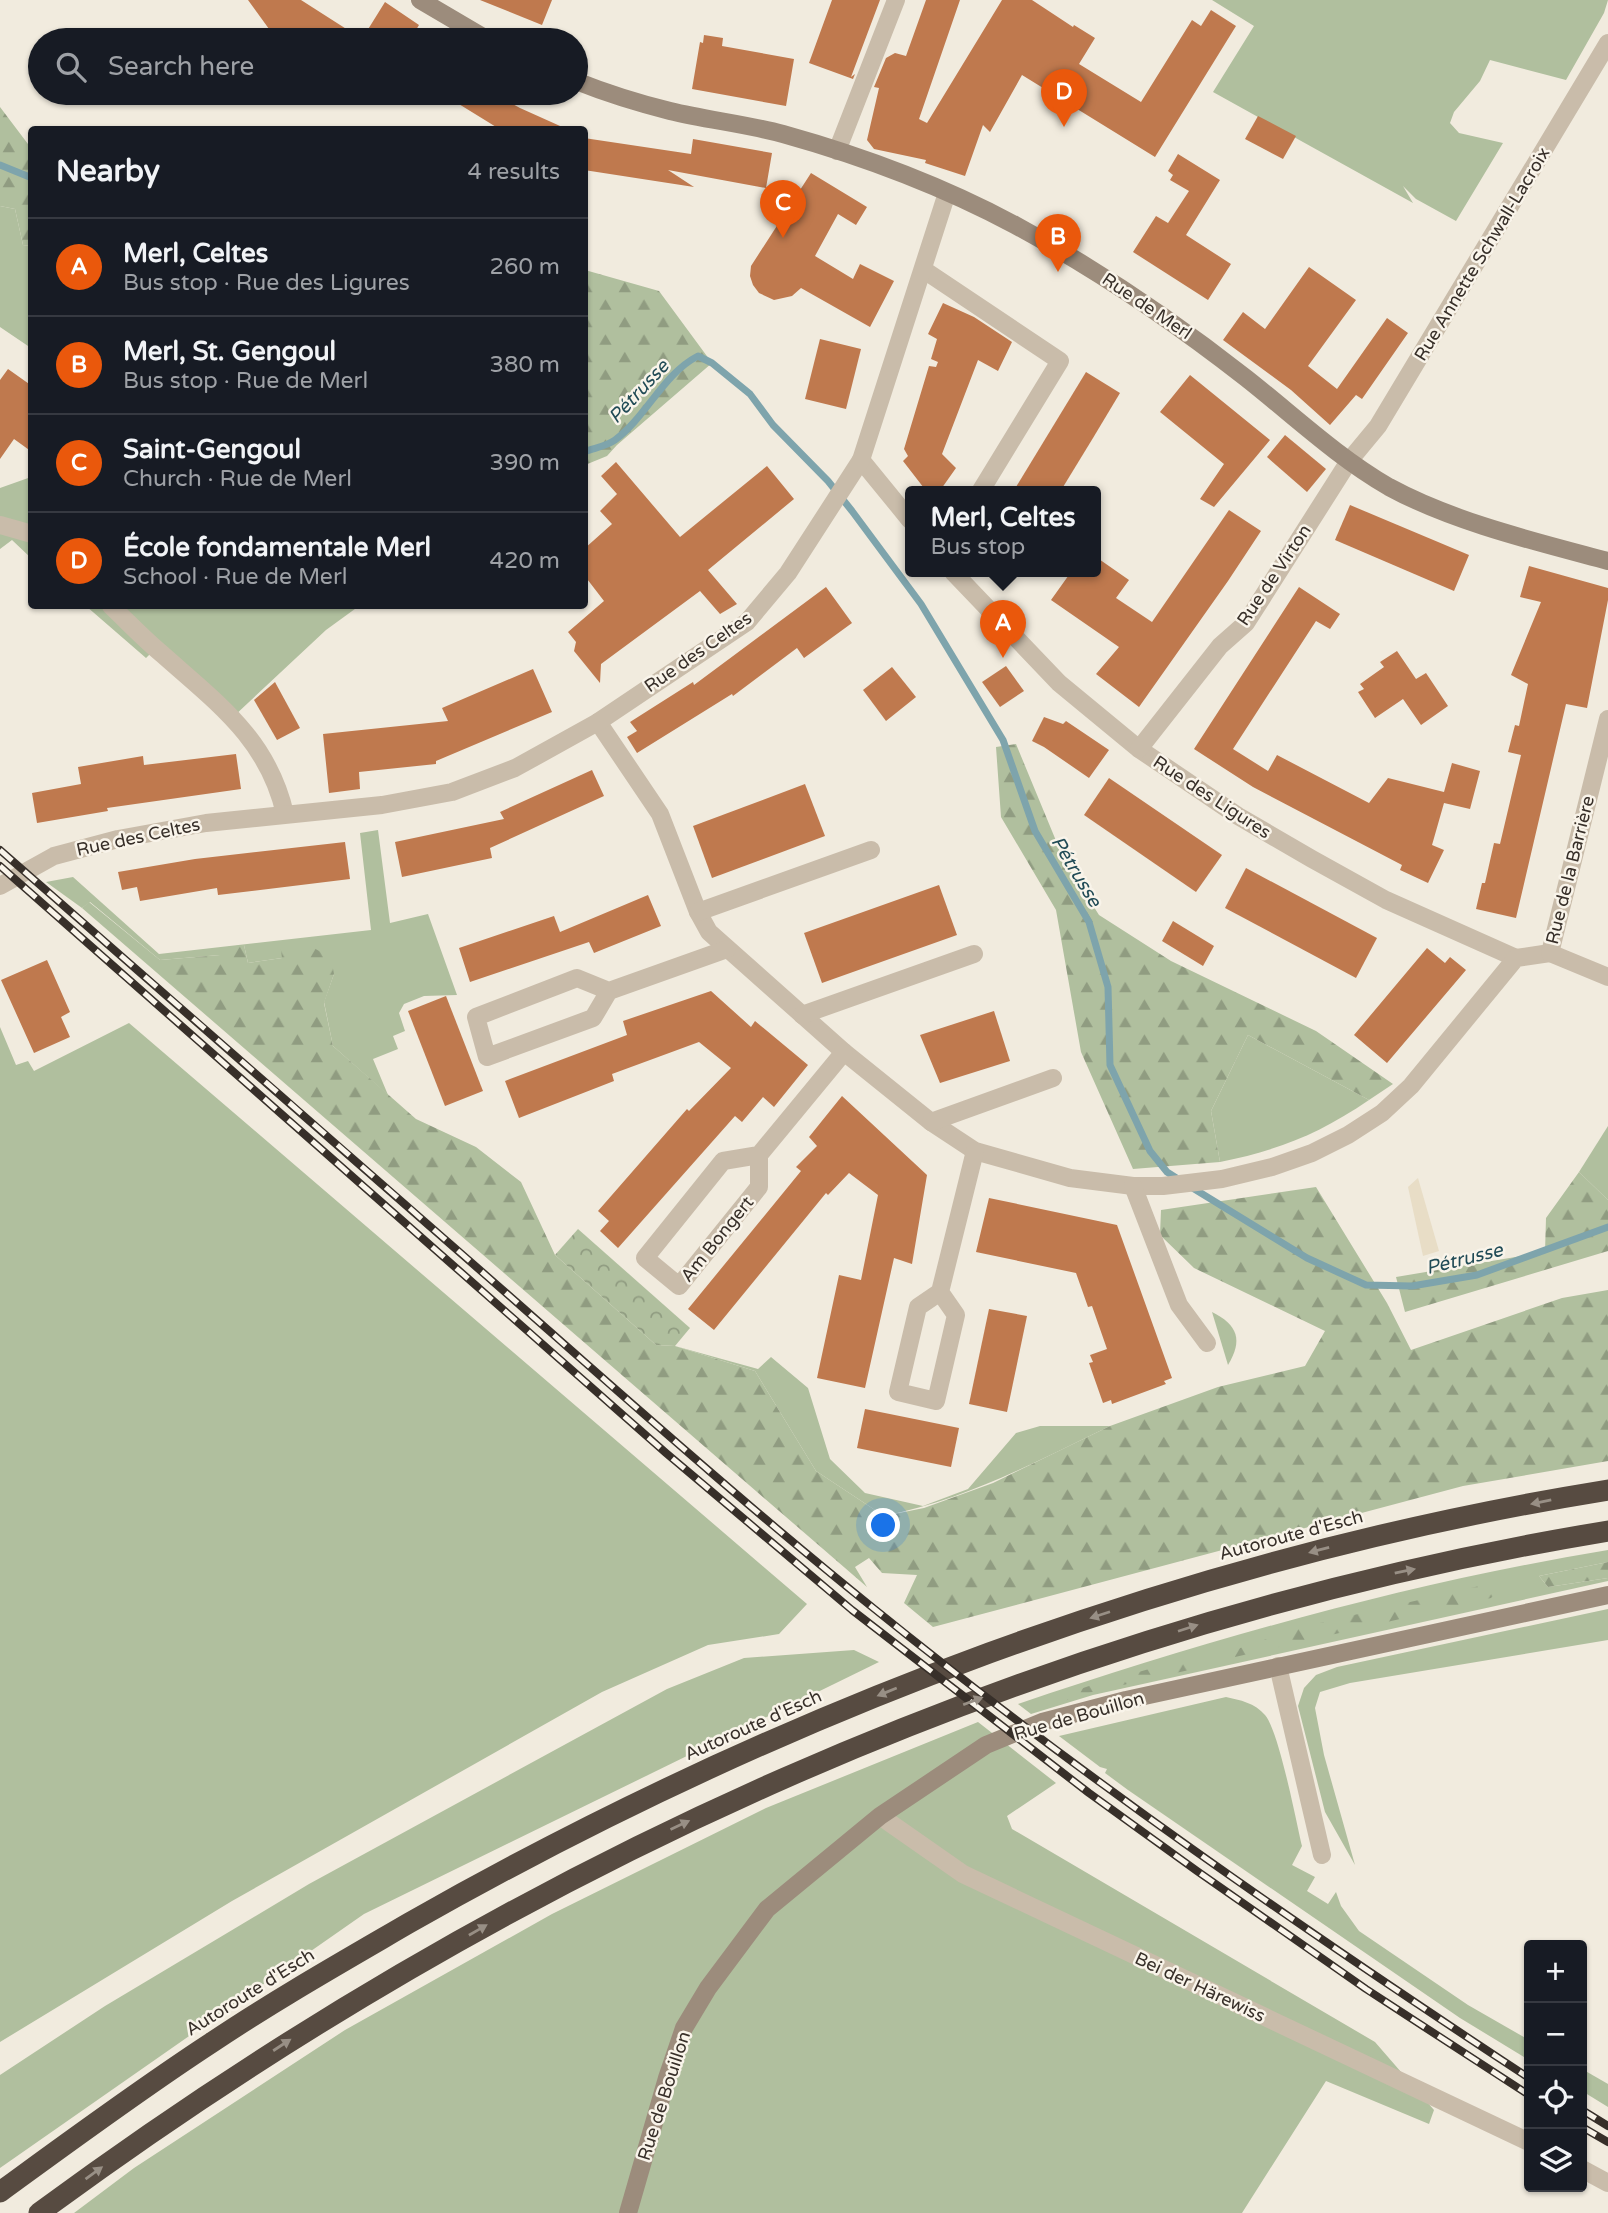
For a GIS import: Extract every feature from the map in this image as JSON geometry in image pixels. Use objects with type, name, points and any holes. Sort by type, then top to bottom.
[{"type":"highway","name":"Autoroute d'Esch","points":[[0,2192],[210,2043],[317,1976],[490,1877],[662,1790],[856,1704],[997,1649],[1233,1573],[1363,1539],[1608,1490]]},
{"type":"highway","points":[[38,2213],[123,2151],[336,2011],[513,1910],[671,1829],[818,1763],[1018,1684],[1237,1613],[1401,1571],[1608,1531]]},
{"type":"street","points":[[420,0],[468,28]]},
{"type":"street","points":[[837,151],[896,0]]},
{"type":"street","name":"Rue Annette Schwall-Lacroix","points":[[1349,461],[1378,426],[1608,43]]},
{"type":"street","name":"Rue de Merl","points":[[588,85],[671,111],[781,134],[837,151],[947,193],[1011,223],[1133,294],[1247,379],[1349,461],[1390,487],[1443,511],[1538,542],[1608,561]]},
{"type":"street","name":"Rue des Celtes","points":[[0,887],[54,856],[118,839],[206,823],[382,805],[452,792],[515,768],[598,722],[747,622],[788,573],[862,460],[947,193]]},
{"type":"street","points":[[924,270],[1060,361],[984,486]]},
{"type":"street","points":[[862,460],[905,514]]},
{"type":"street","name":"Rue de Virton","points":[[1139,749],[1220,646],[1246,623],[1349,461]]},
{"type":"street","points":[[0,524],[28,533]]},
{"type":"street","name":"Rue des Ligures","points":[[958,577],[1059,683],[1139,749],[1238,816],[1322,865],[1386,900],[1516,958]]},
{"type":"street","points":[[114,609],[233,717],[272,771],[285,814]]},
{"type":"street","name":"Rue de la Barrière","points":[[1516,958],[1549,953],[1608,719]]},
{"type":"street","points":[[598,722],[660,814],[698,912],[709,932],[844,1052],[930,1122],[975,1151],[1070,1178],[1133,1186],[1223,1180],[1312,1153],[1348,1135],[1382,1113],[1411,1086],[1516,958]]},
{"type":"street","points":[[698,912],[871,850]]},
{"type":"street","points":[[609,991],[576,978],[476,1017],[488,1057],[593,1018],[609,991],[727,949]]},
{"type":"street","points":[[1549,953],[1608,977]]},
{"type":"street","points":[[802,1015],[974,954]]},
{"type":"street","points":[[759,1155],[844,1052]]},
{"type":"street","points":[[930,1122],[1053,1078]]},
{"type":"street","points":[[940,1292],[956,1315],[936,1401],[898,1392],[918,1307],[940,1292],[975,1151]]},
{"type":"street","name":"Am Bongert","points":[[759,1155],[759,1187],[679,1286],[645,1258],[723,1161],[759,1155]]},
{"type":"street","points":[[1133,1186],[1180,1305],[1207,1343]]},
{"type":"street","name":"Rue de Bouillon","points":[[628,2213],[684,2028],[708,1988],[767,1909],[880,1816],[986,1745],[1042,1722],[1126,1700],[1608,1595]]},
{"type":"street","points":[[1278,1665],[1322,1855]]},
{"type":"street","name":"Bei der Härewiss","points":[[880,1816],[963,1874],[1524,2140]]},
{"type":"street","points":[[1587,2172],[1608,2183]]},
{"type":"green space","points":[[1212,0],[1608,0],[1604,13],[1566,80],[1490,60],[1480,81],[1454,112],[1450,123],[1459,133],[1503,143],[1456,221],[1416,199],[1403,186],[1413,203],[1213,92],[1254,26]]},
{"type":"green space","points":[[0,107],[28,144],[28,246],[23,245],[15,209],[0,206]]},
{"type":"green space","points":[[0,206],[15,209],[23,245],[28,246],[28,346],[0,327]]},
{"type":"green space","points":[[588,271],[659,291],[712,363],[607,456],[588,464]]},
{"type":"green space","points":[[28,478],[28,555],[12,540],[0,549],[0,488]]},
{"type":"green space","points":[[89,609],[355,609],[326,630],[233,717],[155,649],[146,658]]},
{"type":"green space","points":[[1016,744],[1064,860],[1099,915],[1171,961],[1316,1031],[1393,1084],[1369,1100],[1248,1035],[1211,1111],[1220,1162],[1133,1169],[1081,1052],[1056,910],[1001,817],[996,747]]},
{"type":"green space","points":[[378,830],[390,923],[428,914],[457,995],[424,996],[404,1004],[399,1013],[405,1031],[393,1036],[398,1049],[373,1059],[388,1095],[333,1046],[324,1002],[334,974],[282,958],[248,963],[244,945],[220,955],[160,960],[90,902],[82,908],[46,882],[73,877],[159,954],[371,930],[360,833]]},
{"type":"green space","points":[[89,902],[160,960],[220,955],[219,948],[244,945],[248,963],[282,958],[280,943],[302,941],[331,958],[334,974],[324,1003],[333,1046],[416,1119],[476,1147],[521,1182],[555,1255],[656,1345],[675,1346],[755,1371],[816,1471],[884,1516],[924,1508],[993,1483],[1110,1426],[1218,1387],[1305,1366],[1325,1331],[1194,1268],[1160,1235],[1161,1210],[1316,1187],[1387,1303],[1411,1350],[1562,1298],[1608,1290],[1608,1461],[1463,1486],[933,1627],[904,1603],[917,1575],[882,1573],[869,1558],[855,1567],[867,1587],[82,908]]},
{"type":"green space","points":[[129,1023],[807,1604],[779,1634],[708,1645],[602,1692],[232,1901],[0,2042],[0,1027],[16,1065],[28,1061],[34,1071]]},
{"type":"green space","points":[[1248,1035],[1369,1100],[1298,1139],[1220,1162],[1211,1111]]},
{"type":"green space","points":[[1608,1126],[1608,1200],[1579,1172]]},
{"type":"green space","points":[[1579,1172],[1608,1200],[1608,1251],[1405,1312],[1396,1277],[1545,1252],[1546,1218]]},
{"type":"green space","points":[[578,1229],[690,1328],[675,1346],[656,1345],[555,1255]]},
{"type":"green space","points":[[1212,1312],[1228,1322],[1235,1334],[1235,1348],[1228,1365]]},
{"type":"green space","points":[[675,1346],[758,1369],[771,1357],[808,1388],[830,1459],[865,1493],[923,1506],[968,1489],[1016,1433],[1040,1426],[1110,1426],[972,1490],[914,1509],[884,1516],[816,1471],[755,1371]]},
{"type":"green space","points":[[1608,1550],[1608,1562],[1539,1576],[1548,1587],[1608,1578],[1608,1581],[1093,1695],[1031,1714],[1018,1704],[1163,1657],[1310,1615],[1458,1579]]},
{"type":"green space","points":[[1608,1562],[1608,1578],[1548,1587],[1539,1576]]},
{"type":"green space","points":[[1488,1584],[1500,1588],[1491,1598],[1235,1657],[1234,1650],[1302,1627]]},
{"type":"green space","points":[[1608,1609],[1608,1640],[1350,1683],[1320,1692],[1315,1708],[1324,1755],[1355,1865],[1325,1812],[1298,1706],[1304,1688],[1316,1675],[1337,1667]]},
{"type":"green space","points":[[854,1650],[879,1662],[364,1914],[0,2168],[0,2075],[105,2006],[309,1884],[667,1689],[744,1658]]},
{"type":"green space","points":[[1181,1660],[1191,1663],[1189,1670],[1092,1692],[1051,1705],[1048,1700],[1089,1686]]},
{"type":"green space","points":[[1226,1697],[1257,1708],[1265,1715],[1276,1739],[1302,1846],[1292,1865],[1315,1877],[1307,1891],[1328,1904],[1336,1892],[1341,1906],[1359,1931],[1468,2005],[1524,2037],[1524,2057],[1460,2018],[1128,1790],[1105,1773],[1107,1769],[1100,1767],[1059,1736]]},
{"type":"green space","points":[[978,1722],[1056,1783],[1007,1816],[1012,1829],[1375,2042],[1434,2110],[1429,2124],[1326,2081],[1242,2213],[74,2213],[134,2168],[345,2030],[552,1914],[766,1808]]},
{"type":"green space","points":[[1587,2072],[1608,2084],[1608,2107],[1587,2094]]},
{"type":"shaded area","points":[[1418,1178],[1439,1251],[1423,1256],[1408,1187]]},
{"type":"building","points":[[248,0],[301,0],[345,28],[268,28]]},
{"type":"building","points":[[480,0],[552,0],[542,25]]},
{"type":"building","points":[[832,0],[880,0],[851,77],[855,74],[853,79],[809,63]]},
{"type":"building","points":[[926,0],[960,0],[919,119],[927,123],[1002,0],[1032,0],[1095,38],[1079,64],[1141,102],[1192,20],[1201,26],[1211,10],[1236,26],[1155,157],[1022,75],[990,132],[983,125],[965,176],[925,163],[926,160],[874,149],[867,140],[879,88],[874,87],[886,58],[895,53],[906,56]]},
{"type":"building","points":[[385,2],[419,25],[417,28],[369,28]]},
{"type":"building","points":[[704,35],[723,38],[722,46],[794,59],[786,106],[692,89],[700,42],[703,43]]},
{"type":"building","points":[[460,105],[514,105],[560,126],[495,126]]},
{"type":"building","points":[[1258,116],[1296,136],[1283,159],[1245,139]]},
{"type":"building","points":[[588,139],[691,154],[693,139],[772,153],[766,188],[668,170],[694,187],[588,171]]},
{"type":"building","points":[[1178,154],[1220,180],[1186,235],[1231,264],[1208,300],[1133,252],[1156,216],[1168,223],[1189,191],[1170,180],[1173,175],[1168,171]]},
{"type":"building","points":[[811,173],[867,207],[856,225],[838,214],[815,256],[853,279],[860,264],[894,281],[870,327],[801,288],[792,296],[774,300],[759,293],[753,285],[751,266]]},
{"type":"building","points":[[1309,267],[1356,300],[1308,366],[1337,389],[1387,318],[1408,333],[1362,399],[1356,395],[1330,425],[1291,390],[1223,340],[1243,312],[1265,329]]},
{"type":"building","points":[[943,303],[974,317],[1012,342],[998,371],[978,360],[942,454],[956,468],[943,486],[922,486],[903,461],[908,456],[904,449],[929,366],[936,367],[938,362],[931,359],[937,339],[928,334]]},
{"type":"building","points":[[820,339],[861,349],[846,409],[805,399]]},
{"type":"building","points":[[8,369],[28,383],[28,449],[14,439],[0,459],[0,380]]},
{"type":"building","points":[[1086,372],[1120,393],[1064,486],[1017,486]]},
{"type":"building","points":[[1190,375],[1270,440],[1214,507],[1200,499],[1224,464],[1160,412]]},
{"type":"building","points":[[1285,435],[1326,469],[1307,492],[1267,457]]},
{"type":"building","points":[[616,462],[680,537],[767,466],[794,499],[708,570],[737,604],[720,614],[700,591],[601,664],[600,683],[574,651],[576,642],[568,632],[604,601],[588,580],[588,545],[612,524],[600,511],[617,494],[601,476]]},
{"type":"building","points":[[1350,505],[1469,555],[1454,591],[1335,540]]},
{"type":"building","points":[[1229,510],[1261,531],[1139,707],[1096,674],[1119,647],[1051,600],[1067,577],[1101,577],[1101,560],[1129,580],[1116,598],[1152,622]]},
{"type":"building","points":[[1529,566],[1608,588],[1608,600],[1587,708],[1566,704],[1516,918],[1476,909],[1494,843],[1500,844],[1521,755],[1508,752],[1515,725],[1519,726],[1528,684],[1511,675],[1541,602],[1520,597]]},
{"type":"building","points":[[826,587],[852,623],[804,658],[797,648],[733,696],[732,694],[637,753],[627,737],[637,731],[630,722],[693,682],[694,685]]},
{"type":"building","points":[[1299,587],[1340,614],[1330,629],[1316,621],[1233,749],[1268,771],[1277,755],[1369,803],[1388,778],[1444,792],[1452,763],[1480,771],[1470,809],[1444,803],[1432,845],[1444,850],[1428,883],[1400,870],[1402,865],[1253,787],[1194,749]]},
{"type":"building","points":[[1397,651],[1416,679],[1426,673],[1448,706],[1421,725],[1403,699],[1375,718],[1358,692],[1364,689],[1360,684],[1384,667],[1380,662]]},
{"type":"building","points":[[1006,666],[1024,691],[1000,707],[982,682]]},
{"type":"building","points":[[892,667],[916,697],[886,721],[863,690]]},
{"type":"building","points":[[533,669],[552,712],[436,761],[436,764],[359,772],[360,789],[329,793],[323,734],[448,721],[442,708]]},
{"type":"building","points":[[275,682],[300,728],[277,740],[254,700]]},
{"type":"building","points":[[1044,717],[1063,724],[1066,721],[1109,750],[1089,778],[1032,741]]},
{"type":"building","points":[[236,754],[241,789],[107,808],[108,811],[37,823],[32,793],[81,784],[78,767],[143,756],[144,765]]},
{"type":"building","points":[[592,770],[604,796],[490,848],[492,858],[402,877],[395,842],[504,819],[500,812]]},
{"type":"building","points":[[1109,778],[1222,855],[1196,892],[1084,815]]},
{"type":"building","points":[[805,784],[825,836],[712,878],[693,826]]},
{"type":"building","points":[[345,842],[350,879],[218,895],[217,888],[140,901],[137,887],[122,890],[118,872],[195,859]]},
{"type":"building","points":[[1246,868],[1377,938],[1356,978],[1225,908]]},
{"type":"building","points":[[939,885],[957,935],[822,983],[804,933]]},
{"type":"building","points":[[648,895],[661,926],[594,953],[589,942],[470,982],[459,948],[554,916],[560,932]]},
{"type":"building","points":[[1173,921],[1214,946],[1203,966],[1162,941]]},
{"type":"building","points":[[1427,948],[1445,963],[1450,957],[1466,970],[1387,1063],[1354,1035]]},
{"type":"building","points":[[47,960],[70,1012],[61,1017],[70,1037],[34,1053],[1,980]]},
{"type":"building","points":[[711,991],[751,1027],[755,1021],[808,1065],[774,1107],[763,1097],[742,1122],[735,1116],[618,1248],[600,1231],[609,1221],[598,1211],[687,1109],[689,1111],[731,1068],[699,1042],[612,1074],[614,1081],[519,1118],[505,1081],[627,1035],[623,1021]]},
{"type":"building","points":[[446,996],[483,1091],[445,1106],[408,1011]]},
{"type":"building","points":[[994,1011],[1010,1061],[940,1083],[920,1035]]},
{"type":"building","points":[[842,1096],[927,1175],[912,1264],[894,1258],[865,1388],[817,1378],[839,1275],[861,1280],[878,1195],[849,1173],[828,1195],[826,1193],[714,1330],[688,1309],[801,1171],[796,1167],[817,1146],[809,1137]]},
{"type":"building","points":[[989,1198],[1117,1225],[1172,1378],[1164,1381],[1166,1384],[1112,1404],[1111,1400],[1103,1403],[1089,1363],[1093,1362],[1090,1355],[1107,1349],[1092,1306],[1088,1307],[1076,1273],[976,1252]]},
{"type":"building","points":[[989,1309],[1027,1316],[1007,1412],[969,1404]]},
{"type":"building","points":[[865,1409],[959,1428],[951,1467],[857,1448]]},
{"type":"waterway","name":"Pétrusse","points":[[0,165],[28,176]]},
{"type":"waterway","name":"Pétrusse","points":[[588,451],[615,440],[637,419],[675,373],[698,356],[712,363],[750,394],[773,425],[828,481],[921,604],[1003,740],[1035,831],[1089,922],[1108,987],[1110,1065],[1150,1151],[1167,1172],[1181,1181]]},
{"type":"waterway","name":"Pétrusse","points":[[1191,1187],[1307,1258],[1366,1285],[1412,1286],[1477,1275],[1608,1227]]},
{"type":"railway","points":[[0,850],[683,1448],[872,1607],[1032,1732],[1195,1851],[1524,2075]]},
{"type":"railway","points":[[0,866],[666,1453],[852,1610],[1089,1793],[1197,1871],[1366,1989],[1524,2092]]},
{"type":"railway","points":[[1587,2113],[1608,2126]]},
{"type":"railway","points":[[1585,2129],[1608,2142]]},
{"type":"place","name":"École fondamentale Merl","points":[[1064,127]]},
{"type":"place","name":"Saint-Gengoul","points":[[783,238]]},
{"type":"place","name":"Merl, St. Gengoul","points":[[1058,272]]},
{"type":"place","name":"Merl, Celtes","points":[[1003,658]]}]
